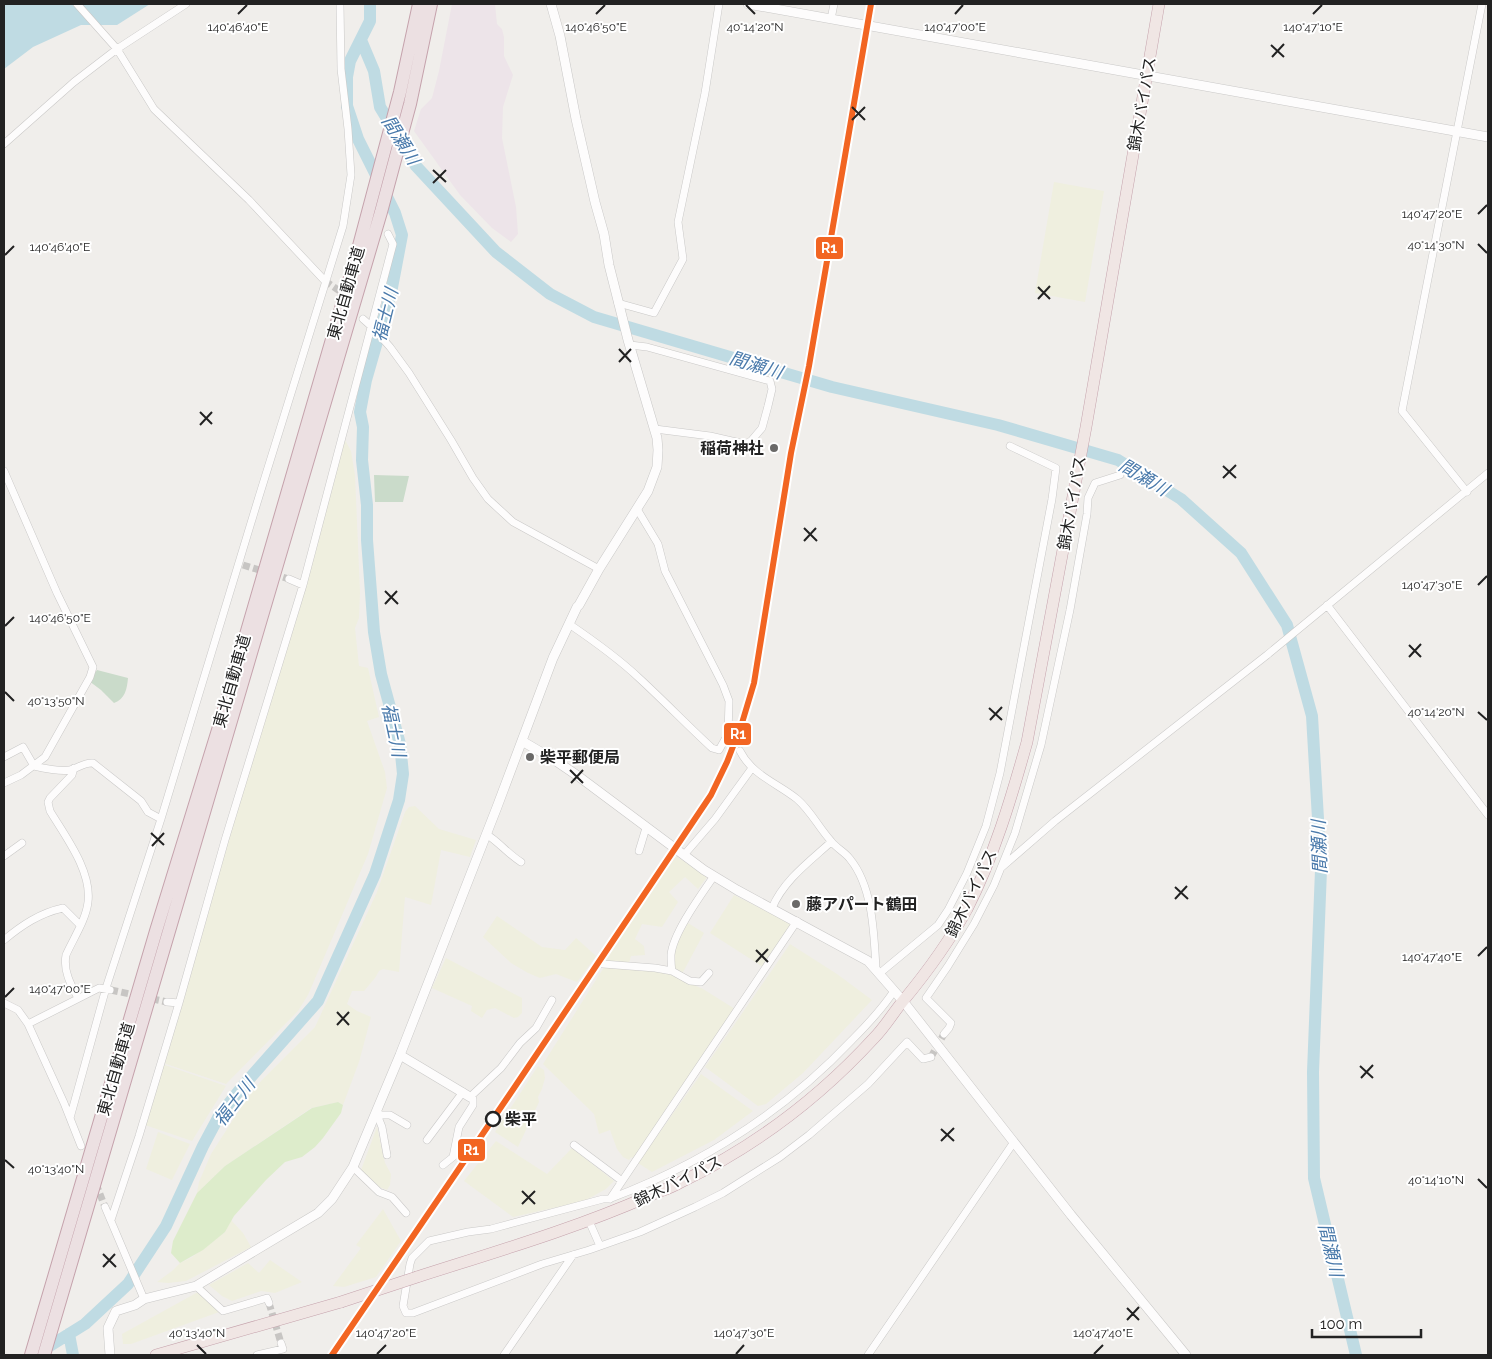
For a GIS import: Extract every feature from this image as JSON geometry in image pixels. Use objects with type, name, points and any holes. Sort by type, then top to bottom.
[{"type":"highway","name":"東北自動車道","points":[[31,1355],[156,931],[222,717],[354,266],[400,92],[419,4]]},
{"type":"highway","name":"東北自動車道","points":[[44,1355],[381,212],[410,104],[431,4]]},
{"type":"highway","name":"錦木バイパス","points":[[156,1355],[341,1302],[590,1221],[679,1183],[735,1153],[792,1114],[848,1066],[876,1036],[915,988],[944,948],[968,907],[999,833],[1017,780],[1027,742],[1085,433],[1159,4]]},
{"type":"street","points":[[77,4],[117,49],[154,109],[249,200],[325,281]]},
{"type":"street","points":[[4,144],[74,82],[117,49],[186,4]]},
{"type":"street","points":[[70,1118],[343,226],[350,174],[348,129],[341,69],[340,4]]},
{"type":"street","points":[[110,1355],[108,1328],[116,1311],[135,1305],[144,1299],[196,1286],[318,1213],[332,1199],[353,1167],[400,1055],[553,658],[599,568],[648,492],[657,467],[658,450],[655,429],[619,307],[609,266],[604,234],[576,119],[560,36],[551,4]]},
{"type":"street","points":[[619,307],[654,313],[683,259],[678,222],[704,93],[719,4]]},
{"type":"street","points":[[748,4],[1488,137]]},
{"type":"street","points":[[831,19],[834,4]]},
{"type":"street","points":[[1467,492],[1402,411],[1482,4]]},
{"type":"street","points":[[111,1220],[139,1136],[225,840],[303,585],[393,244],[388,234]]},
{"type":"street","points":[[363,319],[390,347],[488,499],[513,522],[599,568]]},
{"type":"street","points":[[629,343],[770,381],[772,389],[762,428],[751,441],[745,444],[710,436],[655,429]]},
{"type":"street","points":[[878,971],[938,925],[948,910],[967,874],[981,841],[998,786],[1052,499],[1056,468],[1010,446]]},
{"type":"street","points":[[4,471],[57,593],[93,667],[90,677],[45,757],[21,775],[4,783]]},
{"type":"street","points":[[1002,867],[1056,821],[1266,655],[1488,473]]},
{"type":"street","points":[[944,1034],[951,1023],[926,998],[970,931],[1002,867],[1018,826],[1041,746],[1070,610],[1088,498],[1094,483],[1120,475]]},
{"type":"street","points":[[569,624],[594,641],[639,678],[712,748],[719,750],[728,734],[730,701],[665,570],[658,544],[637,508]]},
{"type":"street","points":[[289,579],[303,585]]},
{"type":"street","points":[[1327,605],[1488,815]]},
{"type":"street","points":[[522,741],[556,761],[714,876],[868,961],[903,1001],[1186,1355]]},
{"type":"street","points":[[4,757],[23,747],[34,766]]},
{"type":"street","points":[[740,751],[752,768],[798,800],[831,842],[850,859],[863,883],[873,924],[878,971]]},
{"type":"street","points":[[34,766],[69,771],[88,762],[93,763],[141,801],[148,812],[161,819]]},
{"type":"street","points":[[74,768],[72,775],[48,802],[50,811],[82,866],[88,902],[64,962],[67,976],[78,998]]},
{"type":"street","points":[[684,855],[752,768]]},
{"type":"street","points":[[639,851],[646,828]]},
{"type":"street","points":[[486,834],[498,842],[511,857],[521,862]]},
{"type":"street","points":[[772,908],[777,897],[791,878],[831,842]]},
{"type":"street","points":[[4,856],[22,843]]},
{"type":"street","points":[[672,971],[671,954],[677,937],[714,876]]},
{"type":"street","points":[[4,940],[19,928],[48,911],[63,908],[80,925]]},
{"type":"street","points":[[610,1212],[609,1199],[797,922]]},
{"type":"street","points":[[603,964],[672,971],[690,981],[701,982],[709,973]]},
{"type":"street","points":[[28,1024],[98,988],[108,989]]},
{"type":"street","points":[[894,992],[866,1026],[798,1092],[730,1141],[677,1171],[609,1199],[490,1229],[429,1241],[412,1258],[403,1306],[406,1313],[413,1313],[542,1264],[640,1232],[695,1208],[752,1176],[780,1157],[839,1111],[868,1084],[907,1042],[923,1058],[931,1057]]},
{"type":"street","points":[[427,1140],[467,1094],[501,1068],[520,1043],[536,1028],[552,1000]]},
{"type":"street","points":[[4,1002],[18,1010],[28,1024],[81,1146]]},
{"type":"street","points":[[167,1002],[179,1003]]},
{"type":"street","points":[[400,1055],[473,1099],[473,1105],[459,1127],[453,1157],[443,1165]]},
{"type":"street","points":[[376,1112],[381,1115],[390,1115],[407,1125]]},
{"type":"street","points":[[376,1112],[382,1127],[387,1155]]},
{"type":"street","points":[[868,1355],[1014,1142]]},
{"type":"street","points":[[574,1145],[622,1181]]},
{"type":"street","points":[[353,1167],[379,1192],[392,1198],[406,1213]]},
{"type":"street","points":[[105,1207],[130,1270],[139,1285],[144,1299]]},
{"type":"street","points":[[590,1221],[600,1246]]},
{"type":"street","points":[[504,1355],[573,1255]]},
{"type":"street","points":[[196,1286],[222,1311],[267,1298],[268,1303]]},
{"type":"street","points":[[257,1355],[283,1349],[281,1343]]},
{"type":"shaded area","points":[[452,4],[495,4],[497,24],[502,29],[504,37],[504,56],[513,75],[503,107],[502,138],[516,207],[518,234],[511,242],[492,228],[460,195],[414,131],[421,109],[432,98]]},
{"type":"green space","points":[[1054,182],[1104,191],[1085,302],[1035,293]]},
{"type":"green space","points":[[345,440],[351,451],[355,475],[360,592],[359,618],[355,628],[359,666],[368,668],[379,717],[367,721],[385,772],[387,788],[368,854],[308,995],[298,1011],[226,1084],[163,1063]]},
{"type":"green space","points":[[374,475],[409,476],[403,502],[375,502]]},
{"type":"green space","points":[[97,670],[128,678],[125,693],[121,699],[114,703],[89,681]]},
{"type":"green space","points":[[415,806],[439,829],[476,840],[470,857],[441,850],[431,905],[405,897],[399,972],[383,969],[379,971],[364,991],[352,991],[347,1004],[371,1017],[359,1062],[343,1105],[338,1102],[311,1108],[225,1166],[197,1193],[199,1182],[211,1154],[247,1098],[262,1080],[315,1027],[377,892],[405,812],[409,807]]},
{"type":"green space","points":[[675,855],[707,877],[698,889],[685,877],[669,892],[678,902],[662,927],[642,924],[635,939],[644,946],[645,955],[631,956],[629,963],[602,961]]},
{"type":"green space","points":[[734,895],[792,924],[763,967],[710,933]]},
{"type":"green space","points":[[497,916],[542,947],[565,950],[576,938],[596,956],[577,982],[556,974],[540,978],[511,963],[483,937]]},
{"type":"green space","points":[[688,923],[704,933],[682,974],[674,968],[673,958],[678,940]]},
{"type":"green space","points":[[790,944],[837,974],[872,1000],[803,1073],[766,1104],[758,1106],[705,1067]]},
{"type":"green space","points":[[446,958],[522,998],[522,1013],[514,1018],[495,1008],[487,1010],[482,1018],[471,1011],[472,1006],[432,988]]},
{"type":"green space","points":[[606,964],[662,971],[703,989],[735,1009],[634,1159],[631,1157],[629,1160],[623,1157],[617,1149],[610,1130],[599,1134],[594,1114],[543,1064]]},
{"type":"green space","points":[[162,1064],[226,1086],[192,1141],[145,1125]]},
{"type":"green space","points":[[538,1066],[544,1070],[545,1078],[538,1097],[539,1102],[518,1147],[495,1132]]},
{"type":"green space","points":[[701,1074],[753,1111],[714,1140],[652,1172],[638,1163]]},
{"type":"green space","points":[[338,1102],[343,1105],[341,1113],[315,1147],[302,1157],[285,1162],[234,1216],[225,1232],[203,1250],[180,1263],[171,1253],[173,1241],[197,1193],[225,1166],[312,1108]]},
{"type":"green space","points":[[377,1127],[385,1163],[391,1174],[390,1185],[387,1190],[379,1187],[361,1170]]},
{"type":"green space","points":[[158,1132],[190,1144],[172,1180],[146,1169]]},
{"type":"green space","points":[[496,1141],[547,1174],[572,1148],[614,1181],[606,1189],[584,1201],[513,1217],[464,1181]]},
{"type":"green space","points":[[383,1209],[401,1241],[376,1277],[344,1287],[333,1286],[361,1248],[356,1245]]},
{"type":"green space","points":[[231,1220],[243,1233],[251,1247],[186,1281],[157,1282],[180,1263],[191,1258],[225,1232]]},
{"type":"green space","points":[[270,1260],[302,1282],[275,1293],[261,1291],[232,1301],[222,1296],[209,1285],[248,1263],[259,1273]]},
{"type":"green space","points":[[198,1292],[219,1312],[131,1344],[123,1344],[122,1334]]},
{"type":"water","points":[[4,4],[150,4],[117,25],[81,25],[33,47],[4,69]]},
{"type":"waterway","name":"福士川","points":[[40,1352],[85,1324],[128,1284],[166,1226],[219,1116],[318,1001],[375,874],[399,800],[403,774],[400,744],[381,674],[374,632],[367,540],[367,505],[362,460],[363,427],[360,412],[366,380],[391,293],[402,235],[395,213],[358,139],[347,106],[347,77],[350,61],[370,21],[370,4]]},
{"type":"waterway","name":"間瀬川","points":[[361,40],[374,71],[380,107],[416,166],[496,252],[550,294],[594,317],[832,387],[998,425],[1118,460],[1181,499],[1241,553],[1287,625],[1312,716],[1321,870],[1313,1072],[1314,1178],[1356,1355]]},
{"type":"waterway","points":[[69,1334],[73,1355]]},
{"type":"tunnel","points":[[325,281],[347,296]]},
{"type":"tunnel","points":[[243,565],[289,579]]},
{"type":"tunnel","points":[[111,990],[167,1002]]},
{"type":"tunnel","points":[[931,1057],[944,1034]]},
{"type":"tunnel","points":[[96,1184],[105,1207]]},
{"type":"tunnel","points":[[269,1303],[281,1343]]},
{"type":"transit line","name":"R1","points":[[332,1355],[711,795],[727,762],[742,723],[754,683],[791,453],[809,366],[871,4]]},
{"type":"place","name":"稲荷神社","points":[[774,448]]},
{"type":"place","name":"柴平郵便局","points":[[530,757]]},
{"type":"place","name":"藤アパート鶴田","points":[[796,904]]},
{"type":"place","name":"柴平","points":[[493,1119]]}]
